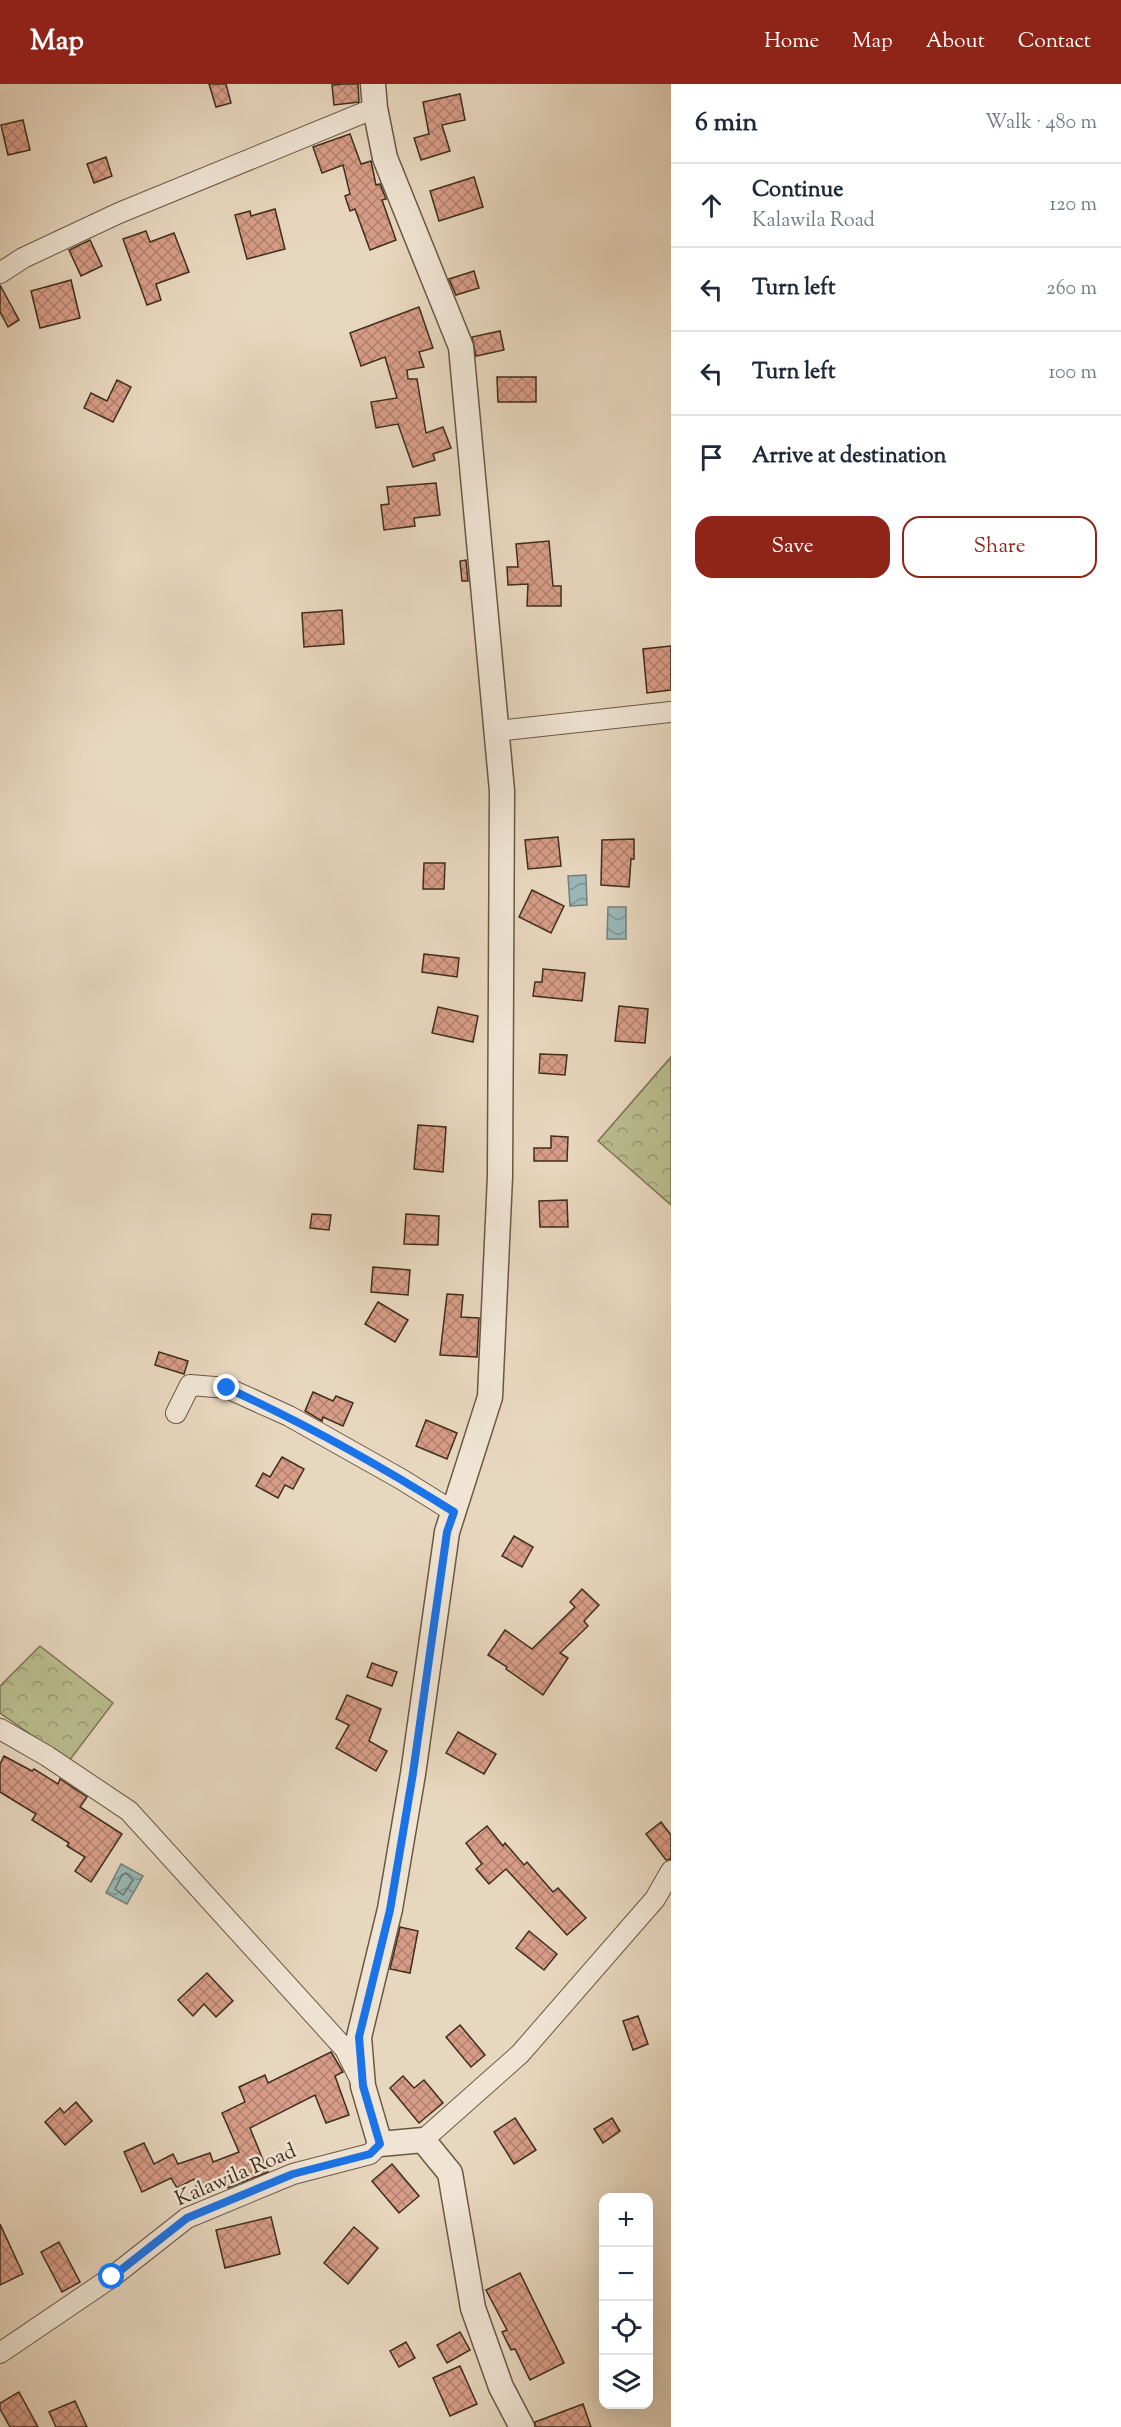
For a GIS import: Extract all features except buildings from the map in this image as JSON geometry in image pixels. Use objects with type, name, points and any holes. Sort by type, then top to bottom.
[{"type":"street","points":[[363,2086],[359,2037],[390,1910],[413,1773],[447,1532],[490,1397],[500,1153],[502,791],[461,347],[385,158],[375,108],[373,84]]},
{"type":"street","points":[[0,273],[23,258],[119,213],[375,108]]},
{"type":"street","points":[[496,731],[671,712]]},
{"type":"street","points":[[176,1413],[190,1385],[227,1388],[289,1416],[401,1479],[454,1512]]},
{"type":"street","points":[[0,1729],[47,1756],[129,1812],[345,2049],[363,2086],[380,2144],[423,2140],[520,2054],[655,1899],[671,1871]]},
{"type":"street","points":[[423,2140],[450,2173],[473,2308],[501,2387],[522,2427]]},
{"type":"street","name":"Kalawila Road","points":[[0,2353],[112,2277],[187,2218],[293,2174],[370,2154],[380,2144]]},
{"type":"green space","points":[[671,1057],[671,1205],[598,1141]]},
{"type":"green space","points":[[40,1646],[113,1703],[69,1761],[0,1713],[0,1686]]},
{"type":"water","points":[[586,875],[587,905],[570,906],[568,876]]},
{"type":"water","points":[[608,907],[626,907],[626,939],[607,939]]},
{"type":"water","points":[[121,1864],[143,1876],[127,1904],[106,1893]]},
{"type":"route","points":[[112,2277],[187,2218],[293,2174],[370,2154],[380,2144],[363,2086],[359,2037],[390,1910],[413,1773],[447,1532],[454,1512],[401,1479],[289,1416],[227,1388]]}]
